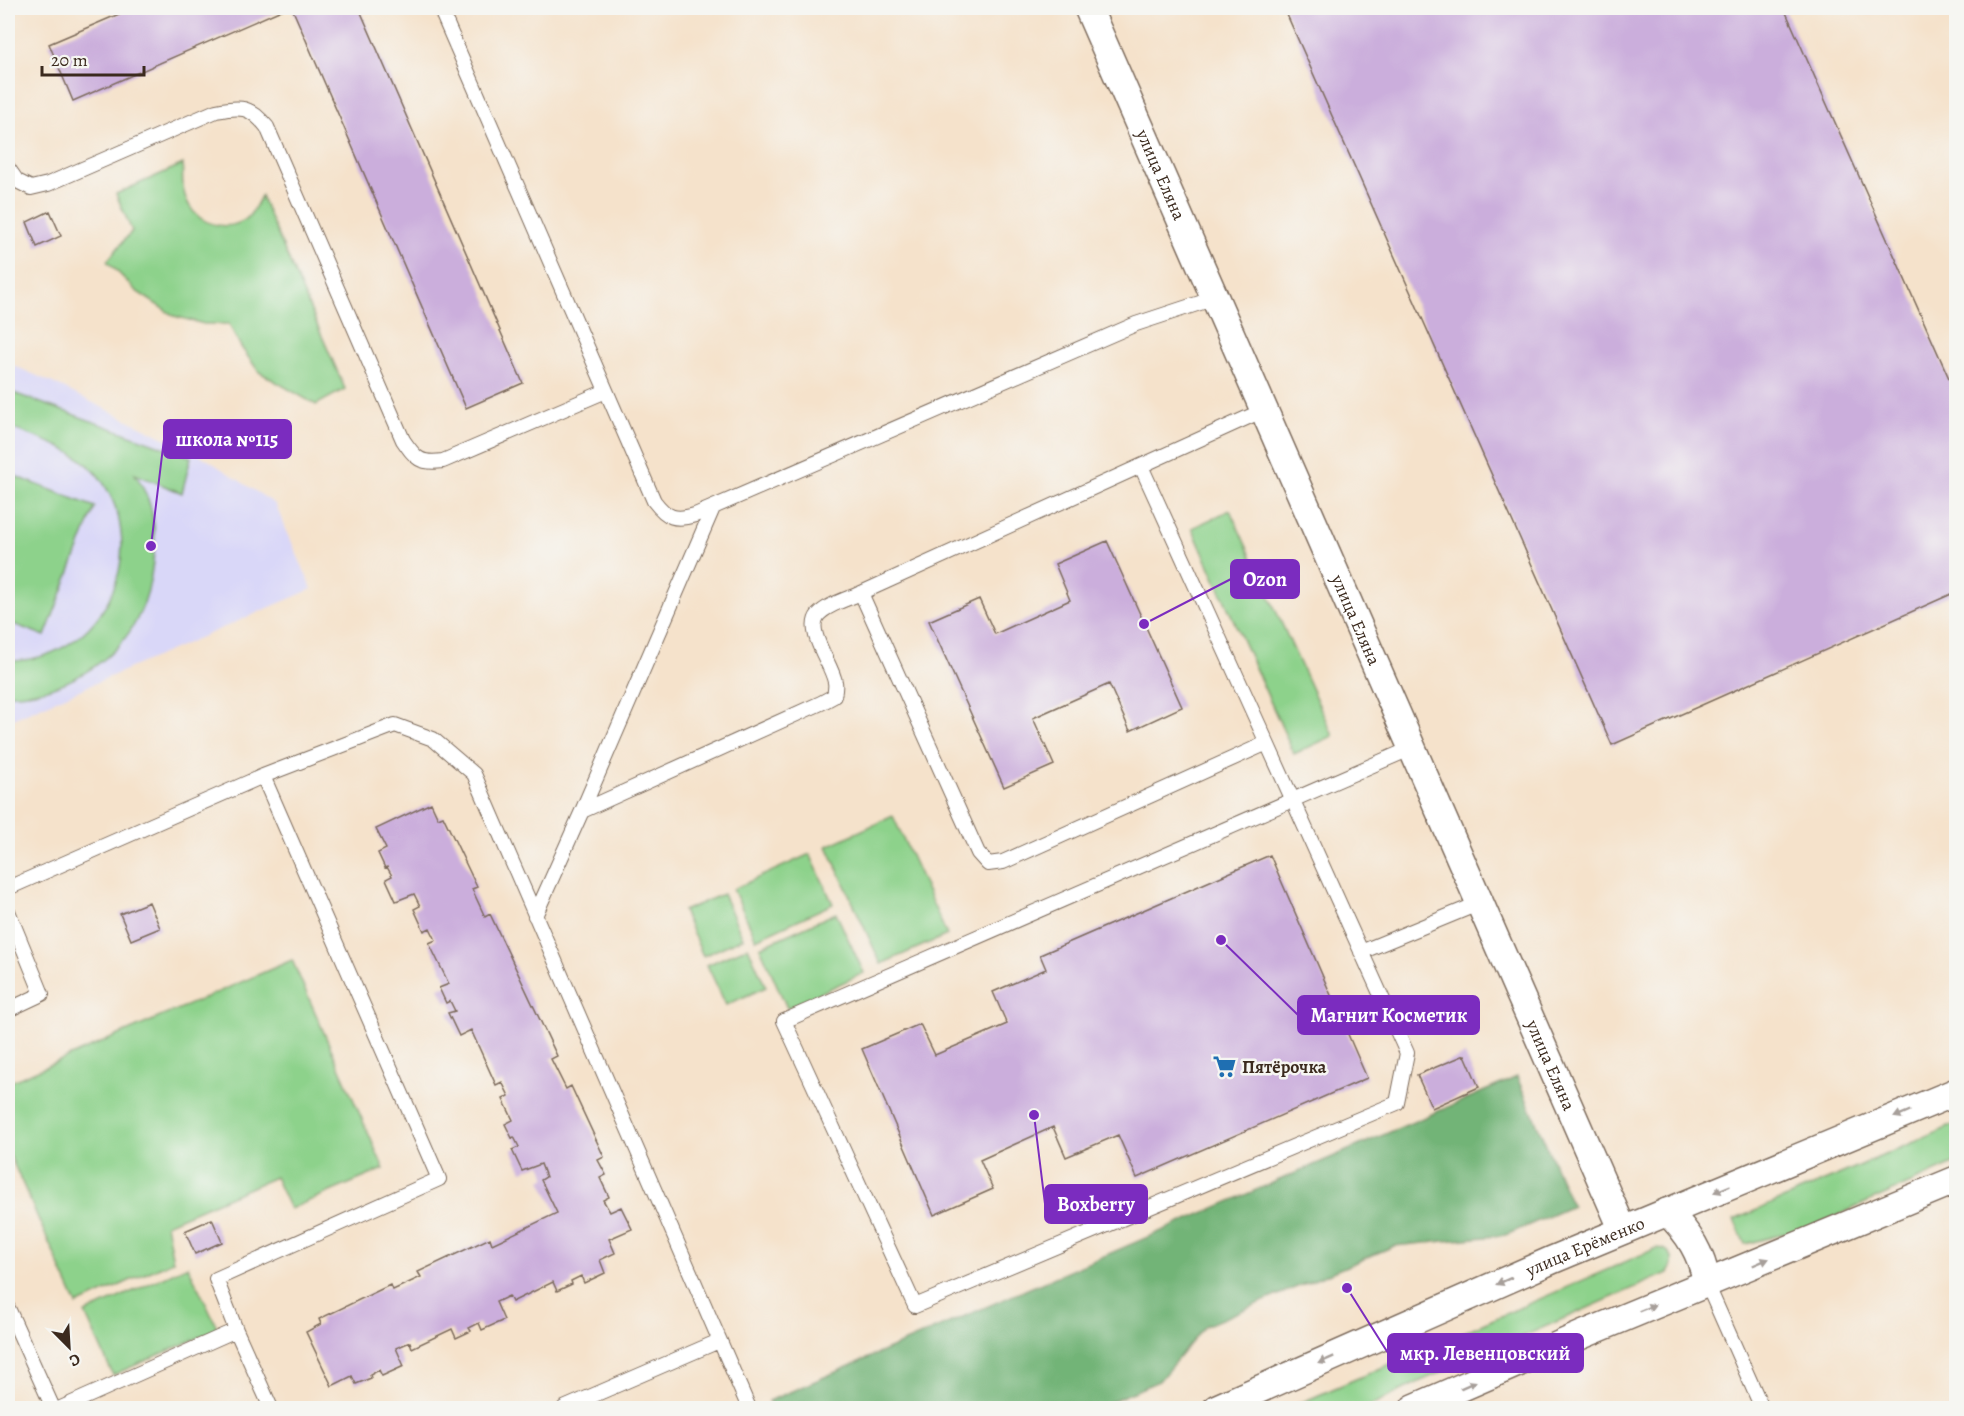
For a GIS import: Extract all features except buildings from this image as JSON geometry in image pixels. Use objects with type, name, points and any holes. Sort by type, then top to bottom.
[{"type":"street","name":"улица Еляна","points":[[1088,8],[1623,1230]]},
{"type":"street","name":"улица Ерёменко","points":[[1217,1408],[1623,1230],[1956,1092]]},
{"type":"street","points":[[1414,1408],[1582,1335],[1956,1180]]},
{"type":"street","points":[[1667,1212],[1687,1234],[1701,1257],[1707,1284]]},
{"type":"lane","points":[[440,8],[654,501],[671,517],[682,519],[713,508],[1136,324],[1215,298]]},
{"type":"lane","points":[[8,168],[17,181],[31,188],[48,184],[216,111],[238,106],[256,114],[267,127],[403,440],[413,455],[428,463],[443,461],[606,390]]},
{"type":"lane","points":[[582,811],[834,696],[836,685],[816,636],[814,625],[817,616],[825,610],[1264,410]]},
{"type":"lane","points":[[1141,466],[1267,743],[1292,800],[1407,1053],[1397,1103],[915,1306],[784,1021],[1292,800],[1412,748]]},
{"type":"lane","points":[[535,915],[713,508]]},
{"type":"lane","points":[[861,593],[978,853],[988,864],[1003,862],[1267,743]]},
{"type":"lane","points":[[8,888],[263,776],[395,725],[433,739],[474,774],[749,1408]]},
{"type":"lane","points":[[263,776],[439,1179],[216,1279],[270,1408]]},
{"type":"lane","points":[[1361,952],[1480,903]]},
{"type":"lane","points":[[8,911],[42,994],[8,1010]]},
{"type":"lane","points":[[1707,1284],[1762,1408]]},
{"type":"lane","points":[[8,1308],[53,1408]]},
{"type":"lane","points":[[61,1408],[236,1330]]},
{"type":"lane","points":[[564,1408],[719,1341]]},
{"type":"shaded area","points":[[8,363],[205,458],[275,504],[312,589],[8,721]]},
{"type":"green space","points":[[183,164],[185,196],[194,212],[207,222],[223,226],[239,223],[251,214],[261,196],[345,389],[316,405],[259,372],[241,347],[229,324],[204,324],[174,316],[136,291],[107,261],[132,231],[116,194]]},
{"type":"green space","points":[[8,391],[191,457],[182,493],[135,474],[148,498],[154,525],[154,544],[150,582],[139,615],[129,632],[116,648],[84,673],[47,689],[8,694],[8,661],[42,656],[71,642],[94,621],[111,595],[120,565],[121,534],[113,502],[96,473],[88,465],[55,445],[8,427]]},
{"type":"green space","points":[[15,476],[95,507],[45,636],[8,622],[8,494]]},
{"type":"green space","points":[[1230,510],[1333,736],[1294,754],[1192,528]]},
{"type":"green space","points":[[893,816],[947,935],[881,964],[827,846]]},
{"type":"green space","points":[[810,854],[833,904],[756,939],[733,889]]},
{"type":"green space","points":[[723,894],[743,938],[703,956],[683,911]]},
{"type":"green space","points":[[836,913],[864,973],[787,1008],[760,947]]},
{"type":"green space","points":[[748,947],[766,987],[726,1005],[707,965]]},
{"type":"green space","points":[[292,960],[384,1169],[290,1209],[275,1177],[166,1224],[173,1261],[77,1305],[8,1151],[8,1083]]},
{"type":"green space","points":[[1517,1077],[1572,1206],[1506,1235],[1394,1246],[1205,1326],[1159,1381],[1096,1408],[772,1408],[769,1401]]},
{"type":"green space","points":[[1956,1124],[1956,1163],[1811,1227],[1745,1244],[1734,1220]]},
{"type":"green space","points":[[1657,1248],[1667,1251],[1672,1256],[1672,1264],[1668,1273],[1423,1380],[1366,1408],[1289,1408]]},
{"type":"green space","points":[[188,1266],[218,1329],[113,1375],[85,1313]]},
{"type":"place","name":"школа №115","points":[[151,546]]},
{"type":"place","name":"Ozon","points":[[1144,624]]},
{"type":"place","name":"Магнит Косметик","points":[[1221,940]]},
{"type":"place","name":"Пятёрочка","points":[[1224,1067]]},
{"type":"place","name":"Boxberry","points":[[1034,1115]]},
{"type":"place","name":"мкр. Левенцовский","points":[[1347,1288]]}]
